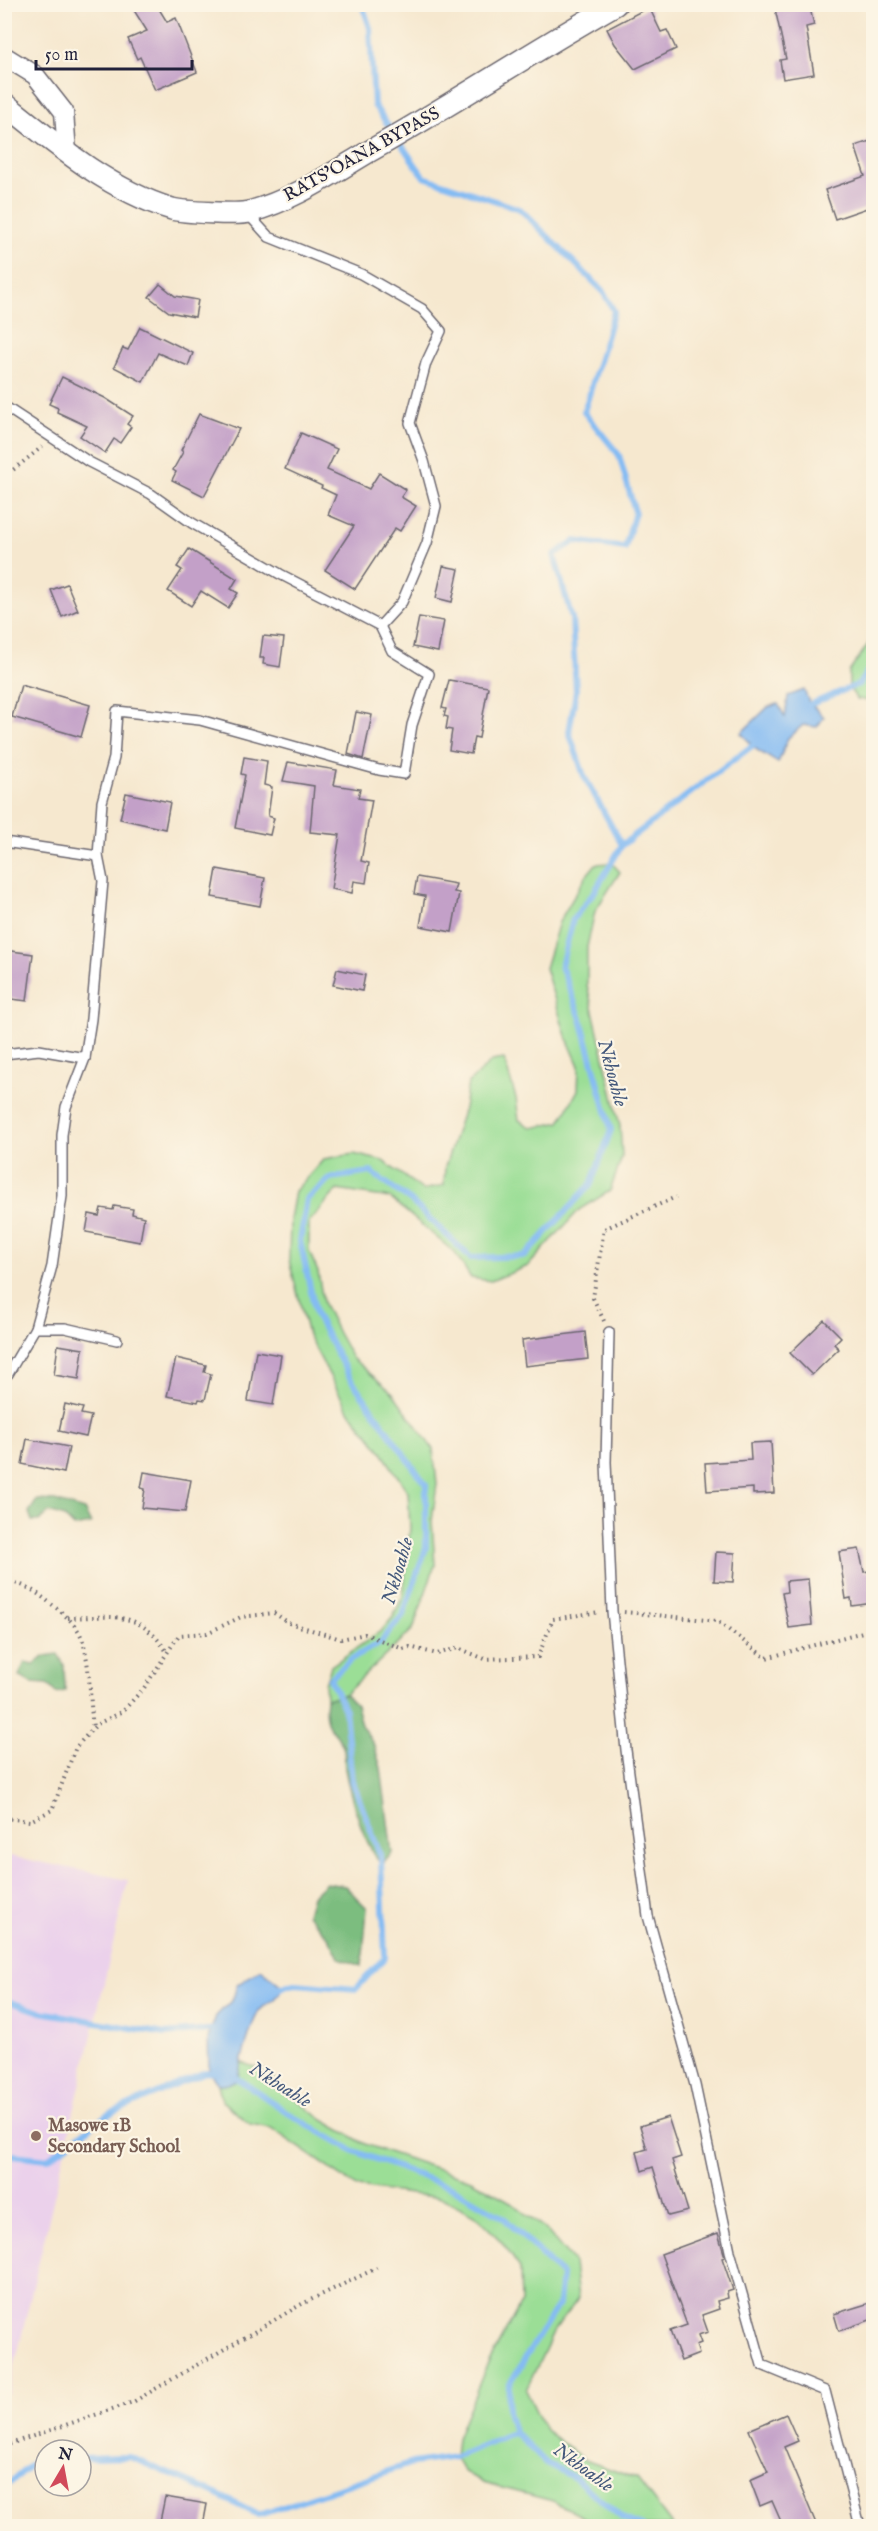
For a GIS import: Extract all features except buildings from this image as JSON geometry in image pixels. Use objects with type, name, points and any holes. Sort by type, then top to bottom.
[{"type":"street","name":"RATS'OANA BYPASS","points":[[4,103],[67,153],[130,192],[174,209],[247,213],[300,193],[441,111],[530,53],[616,4]]},
{"type":"street","points":[[4,56],[35,75],[64,112],[67,153]]},
{"type":"lane","points":[[247,213],[269,237],[361,274],[422,309],[441,331],[426,363],[410,423],[424,461],[436,506],[427,543],[402,602],[380,626]]},
{"type":"lane","points":[[4,406],[260,562],[380,626],[392,651],[429,674],[412,725],[404,774],[378,770],[200,720],[117,711],[114,758],[102,802],[98,856],[103,881],[85,1058],[66,1107],[62,1135],[62,1196],[52,1266],[35,1328],[8,1374],[4,1375]]},
{"type":"lane","points":[[4,842],[98,856]]},
{"type":"lane","points":[[4,1054],[39,1050],[85,1058]]},
{"type":"lane","points":[[35,1328],[64,1328],[117,1340]]},
{"type":"lane","points":[[609,1332],[606,1462],[612,1611],[626,1750],[648,1916],[695,2085],[729,2251],[762,2365],[825,2391],[860,2526]]},
{"type":"path","points":[[4,477],[25,458],[55,439]]},
{"type":"path","points":[[609,1332],[593,1298],[604,1229],[676,1197]]},
{"type":"path","points":[[4,1581],[34,1590],[68,1618],[81,1634],[87,1666],[93,1729]]},
{"type":"path","points":[[4,1818],[30,1821],[52,1810],[76,1747],[93,1729],[122,1712],[144,1688],[179,1635],[207,1633],[242,1617],[274,1613],[289,1623],[341,1639],[365,1634],[403,1649],[410,1647],[437,1654],[458,1648],[485,1659],[538,1657],[553,1619],[612,1611],[717,1621],[765,1658],[873,1629]]},
{"type":"path","points":[[68,1618],[126,1616],[156,1636],[166,1652]]},
{"type":"path","points":[[4,2446],[133,2402],[302,2304],[377,2268]]},
{"type":"shaded area","name":"Masowe 1B Secondary School","points":[[5,1855],[128,1880],[8,2394],[4,2393]]},
{"type":"green space","points":[[873,637],[873,701],[857,699],[849,688],[849,672]]},
{"type":"green space","points":[[612,863],[620,872],[595,911],[587,947],[587,985],[620,1126],[622,1157],[610,1191],[580,1209],[528,1266],[491,1281],[471,1278],[455,1253],[390,1198],[337,1190],[309,1222],[309,1251],[318,1272],[323,1302],[338,1333],[352,1358],[393,1393],[433,1449],[437,1484],[432,1521],[435,1565],[413,1629],[345,1694],[326,1699],[325,1684],[331,1666],[382,1630],[393,1617],[403,1596],[410,1528],[408,1492],[379,1448],[347,1408],[308,1335],[289,1260],[290,1219],[295,1191],[324,1159],[354,1154],[383,1161],[423,1190],[444,1185],[445,1167],[464,1108],[468,1083],[492,1061],[504,1059],[516,1098],[519,1120],[532,1128],[560,1122],[578,1090],[579,1066],[566,1036],[545,968],[559,922],[586,876],[596,864]]},
{"type":"green space","points":[[37,1500],[55,1501],[84,1510],[91,1524],[74,1527],[64,1517],[49,1512],[39,1521],[32,1521],[29,1512]]},
{"type":"green space","points":[[58,1654],[64,1665],[65,1691],[56,1693],[47,1684],[31,1683],[19,1676],[25,1662],[34,1664],[45,1656]]},
{"type":"green space","points":[[345,1694],[356,1705],[361,1725],[374,1745],[381,1768],[392,1853],[382,1865],[369,1846],[354,1806],[347,1780],[342,1743],[328,1725],[326,1718],[326,1699]]},
{"type":"green space","points":[[326,1883],[345,1886],[367,1908],[362,1966],[339,1958],[329,1938],[307,1914],[312,1896]]},
{"type":"green space","points":[[239,2062],[267,2071],[289,2094],[323,2120],[365,2144],[471,2180],[509,2201],[548,2232],[574,2263],[578,2299],[555,2329],[526,2390],[545,2430],[585,2460],[637,2479],[673,2526],[600,2526],[553,2501],[483,2483],[463,2471],[455,2457],[457,2438],[486,2367],[521,2303],[520,2268],[501,2241],[475,2215],[442,2198],[357,2187],[271,2128],[250,2124],[222,2101],[218,2084],[228,2084]]},
{"type":"water","points":[[804,690],[809,702],[824,717],[817,727],[803,725],[788,738],[778,763],[757,750],[741,733],[768,707],[778,704],[785,717],[788,696]]},
{"type":"water","points":[[261,1969],[283,1987],[277,1997],[260,2010],[253,2023],[238,2079],[228,2084],[218,2084],[209,2072],[208,2038],[216,2016],[233,1999],[237,1985]]},
{"type":"waterway","points":[[362,4],[370,28],[374,105],[424,177],[520,209],[602,290],[614,311],[584,412],[619,455],[635,512],[625,548],[575,541],[554,555],[572,619],[576,691],[569,732],[584,776],[622,845]]},
{"type":"waterway","name":"Nkhoahle","points":[[804,707],[859,684],[874,662]]},
{"type":"waterway","name":"Nkhoahle","points":[[277,1989],[295,1984],[356,1989],[385,1957],[381,1857],[352,1780],[345,1710],[330,1679],[351,1659],[381,1642],[403,1615],[426,1548],[426,1485],[350,1378],[316,1315],[300,1241],[307,1199],[331,1178],[371,1172],[411,1201],[471,1258],[525,1256],[591,1184],[611,1130],[581,1019],[561,966],[573,919],[595,891],[622,845],[757,742]]},
{"type":"waterway","points":[[4,2000],[41,2012],[165,2034],[219,2029]]},
{"type":"waterway","points":[[4,2154],[48,2159],[107,2115],[205,2072],[217,2073]]},
{"type":"waterway","name":"Nkhoahle","points":[[232,2075],[296,2118],[354,2151],[453,2188],[503,2217],[562,2275],[559,2303],[509,2385],[508,2411],[514,2432],[546,2463],[575,2478],[622,2518],[642,2526]]},
{"type":"waterway","points":[[93,2458],[130,2457],[259,2515],[412,2463],[455,2457],[514,2432]]},
{"type":"waterway","points":[[4,2484],[9,2484],[33,2463]]},
{"type":"place","name":"Masowe 1B Secondary School","points":[[36,2136]]}]
